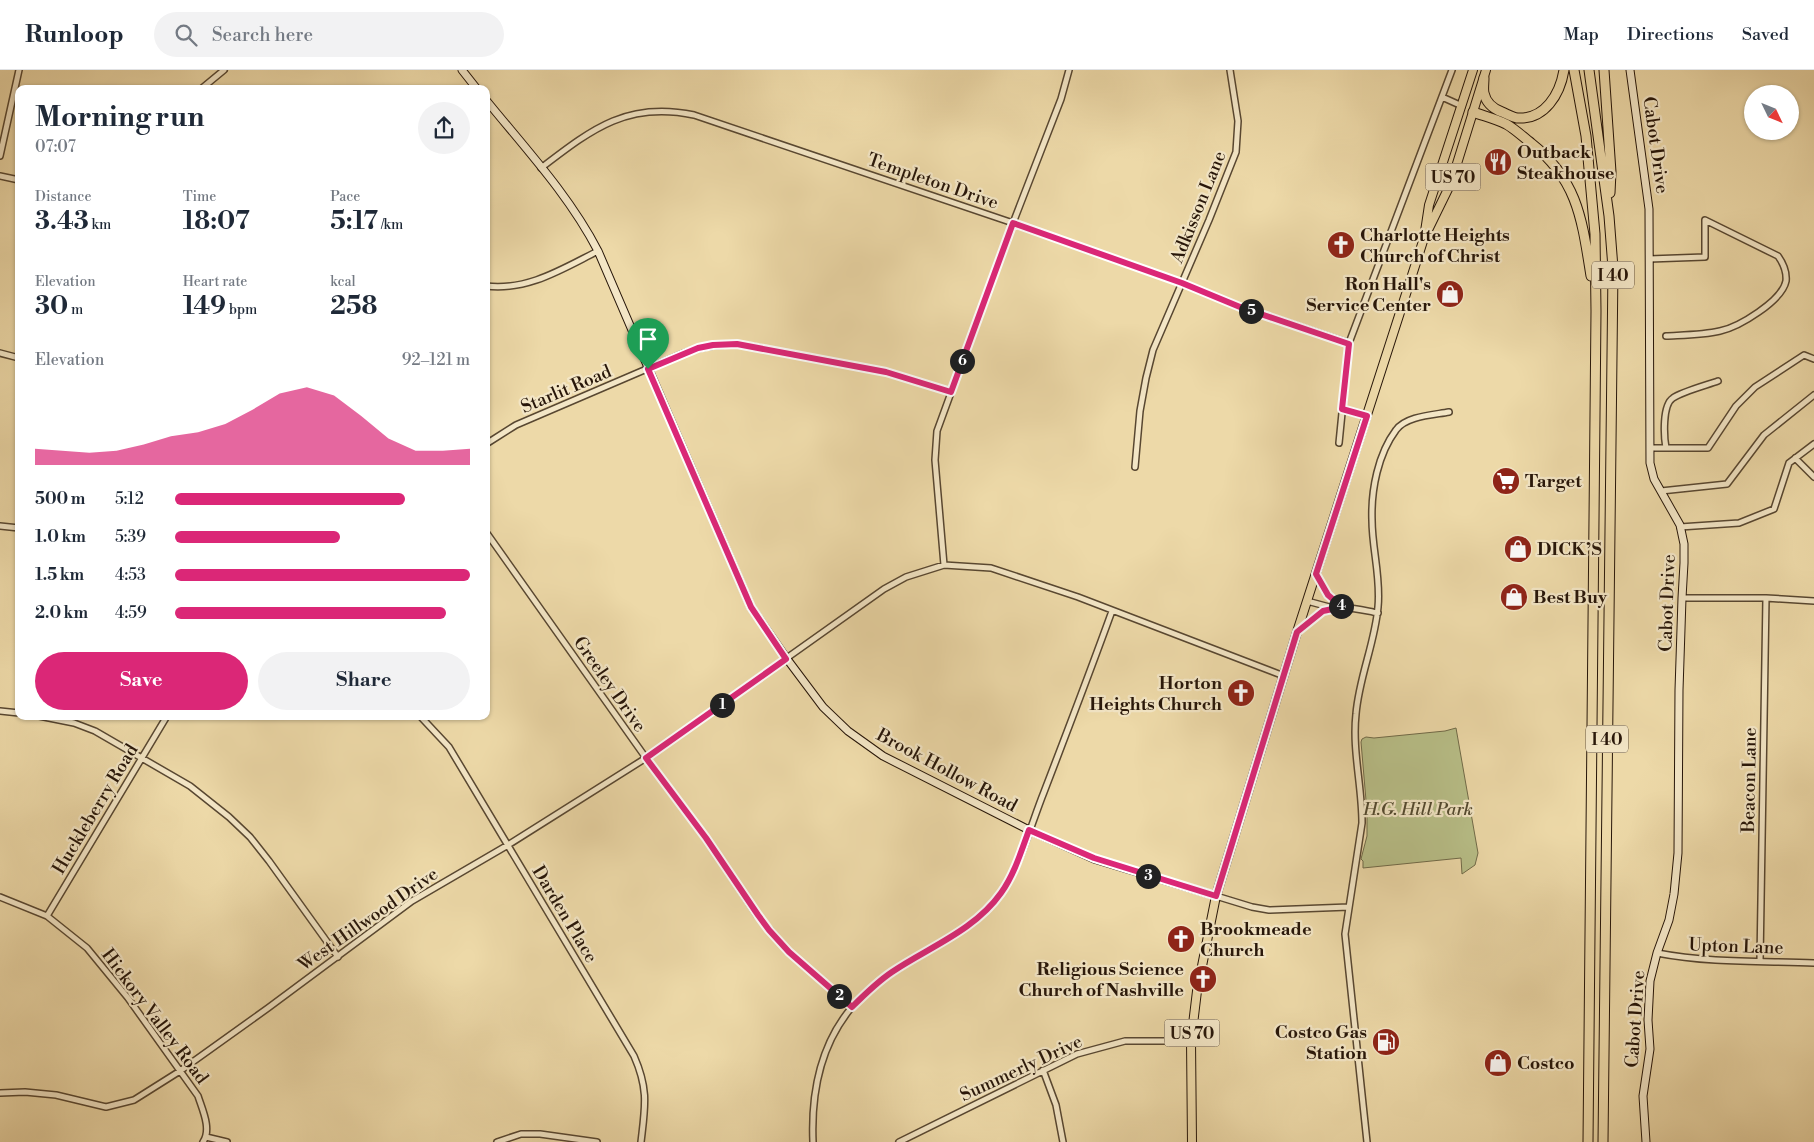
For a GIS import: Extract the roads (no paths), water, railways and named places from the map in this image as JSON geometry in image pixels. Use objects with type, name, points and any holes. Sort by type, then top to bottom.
[{"type":"highway","points":[[1485,74],[1484,94],[1488,102],[1498,111],[1516,118],[1537,114],[1552,102],[1562,84],[1564,70]]},
{"type":"highway","name":"I 40","points":[[1574,70],[1586,136],[1595,234],[1596,311],[1588,1142]]},
{"type":"highway","name":"I 40","points":[[1589,70],[1609,216],[1613,268],[1603,1142]]},
{"type":"highway","points":[[1604,70],[1611,172],[1609,216]]},
{"type":"highway","points":[[1473,112],[1507,125],[1544,153],[1561,172],[1572,192],[1581,219],[1596,311]]},
{"type":"main road","name":"US 70","points":[[1424,238],[1429,205],[1473,70]]},
{"type":"main road","name":"US 70","points":[[1192,1142],[1191,1041],[1197,991],[1216,896],[1297,632],[1424,238],[1450,183],[1485,74]]},
{"type":"main road","points":[[1462,106],[1473,112]]},
{"type":"street","points":[[16,85],[19,70]]},
{"type":"street","points":[[206,85],[224,70]]},
{"type":"street","points":[[462,70],[474,85]]},
{"type":"street","points":[[1069,70],[1061,99],[1013,223],[937,431],[935,460],[944,565],[991,568],[1078,597],[1112,612],[1284,676]]},
{"type":"street","name":"Adkisson Lane","points":[[1135,467],[1140,411],[1153,350],[1236,152],[1238,122],[1230,70]]},
{"type":"street","points":[[1339,443],[1349,344],[1452,70]]},
{"type":"street","name":"Cabot Drive","points":[[1630,70],[1649,209],[1650,463],[1654,479],[1680,526],[1684,544],[1678,853],[1669,920],[1657,953],[1650,981],[1648,1020],[1650,1049],[1643,1096],[1646,1142]]},
{"type":"street","points":[[0,156],[15,88]]},
{"type":"street","points":[[1442,97],[1462,106]]},
{"type":"street","name":"Brook Hollow Road","points":[[490,105],[541,168],[586,229],[598,251],[751,607],[786,659],[823,707],[866,745],[918,775],[1029,830],[1094,858],[1216,896]]},
{"type":"street","name":"Templeton Drive","points":[[541,168],[573,144],[610,121],[638,113],[674,111],[709,119],[1013,223],[1182,283],[1240,307],[1349,344]]},
{"type":"street","points":[[0,176],[15,179]]},
{"type":"street","points":[[1649,259],[1705,257],[1706,220],[1778,256],[1784,264],[1786,280],[1780,294],[1746,320],[1721,331],[1666,336]]},
{"type":"street","points":[[490,286],[514,286],[531,283],[545,278],[598,251]]},
{"type":"street","name":"Starlit Road","points":[[490,442],[516,426],[698,348],[713,345],[737,344],[886,372],[951,392]]},
{"type":"street","points":[[0,353],[15,357]]},
{"type":"street","points":[[1650,448],[1708,448],[1736,406],[1755,387],[1804,356],[1814,359]]},
{"type":"street","points":[[1666,448],[1664,434],[1667,406],[1672,398],[1718,381]]},
{"type":"street","points":[[1661,491],[1727,484],[1764,435],[1814,395]]},
{"type":"street","points":[[1342,409],[1367,416]]},
{"type":"street","points":[[1367,1142],[1345,934],[1362,823],[1354,734],[1356,712],[1378,613],[1378,577],[1372,520],[1373,496],[1379,466],[1399,426],[1410,420],[1449,412]]},
{"type":"street","points":[[1680,526],[1740,523],[1774,509],[1789,462],[1814,444]]},
{"type":"street","points":[[1795,458],[1814,477]]},
{"type":"street","points":[[0,526],[15,528]]},
{"type":"street","name":"Greeley Drive","points":[[490,538],[646,758],[706,838],[764,924],[789,952],[852,1007]]},
{"type":"street","name":"West Hillwood Drive","points":[[0,1093],[25,1092],[56,1095],[106,1107],[134,1100],[180,1071],[412,901],[508,845],[646,758],[884,589],[906,577],[944,565]]},
{"type":"street","points":[[1316,574],[1328,595],[1342,607]]},
{"type":"street","points":[[1682,598],[1766,598],[1814,601]]},
{"type":"street","name":"Beacon Lane","points":[[1760,961],[1766,598]]},
{"type":"street","points":[[1307,601],[1334,608]]},
{"type":"street","points":[[1297,632],[1323,611],[1334,608],[1342,607],[1378,613]]},
{"type":"street","points":[[813,1142],[812,1114],[819,1068],[832,1037],[852,1007],[871,988],[892,972],[965,928],[988,908],[1006,884],[1029,830],[1112,612]]},
{"type":"street","points":[[0,710],[15,712]]},
{"type":"street","points":[[63,720],[74,722],[90,729],[190,786],[229,817],[269,861],[338,957]]},
{"type":"street","name":"Huckleberry Road","points":[[47,916],[165,720]]},
{"type":"street","name":"Darden Place","points":[[424,720],[449,747],[634,1056],[643,1076],[645,1102],[641,1142]]},
{"type":"street","points":[[1216,896],[1269,910],[1348,907]]},
{"type":"street","name":"Hickory Valley Road","points":[[0,897],[47,916],[87,948],[107,971],[198,1096],[205,1118],[204,1140]]},
{"type":"street","name":"Upton Lane","points":[[1657,953],[1686,959],[1719,962],[1814,963]]},
{"type":"street","name":"Summerly Drive","points":[[899,1142],[1077,1054],[1125,1041],[1191,1041]]},
{"type":"street","points":[[1043,1070],[1056,1105],[1063,1142]]},
{"type":"street","points":[[497,1142],[521,1134],[540,1134],[597,1142]]},
{"type":"street","points":[[204,1140],[227,1142]]},
{"type":"place","name":"Outback Steakhouse","points":[[1498,162]]},
{"type":"place","name":"Charlotte Heights Church of Christ","points":[[1341,245]]},
{"type":"place","name":"Ron Hall's Service Center","points":[[1450,294]]},
{"type":"place","name":"Target","points":[[1506,481]]},
{"type":"place","name":"DICK’S","points":[[1518,549]]},
{"type":"place","name":"Best Buy","points":[[1514,597]]},
{"type":"place","name":"Horton Heights Church","points":[[1241,693]]},
{"type":"place","name":"Brookmeade Church","points":[[1181,939]]},
{"type":"place","name":"Religious Science Church of Nashville","points":[[1203,979]]},
{"type":"place","name":"Costco Gas Station","points":[[1386,1042]]},
{"type":"place","name":"Costco","points":[[1498,1063]]},
{"type":"park label","name":"H.G. Hill Park","points":[[1418,809]]}]
